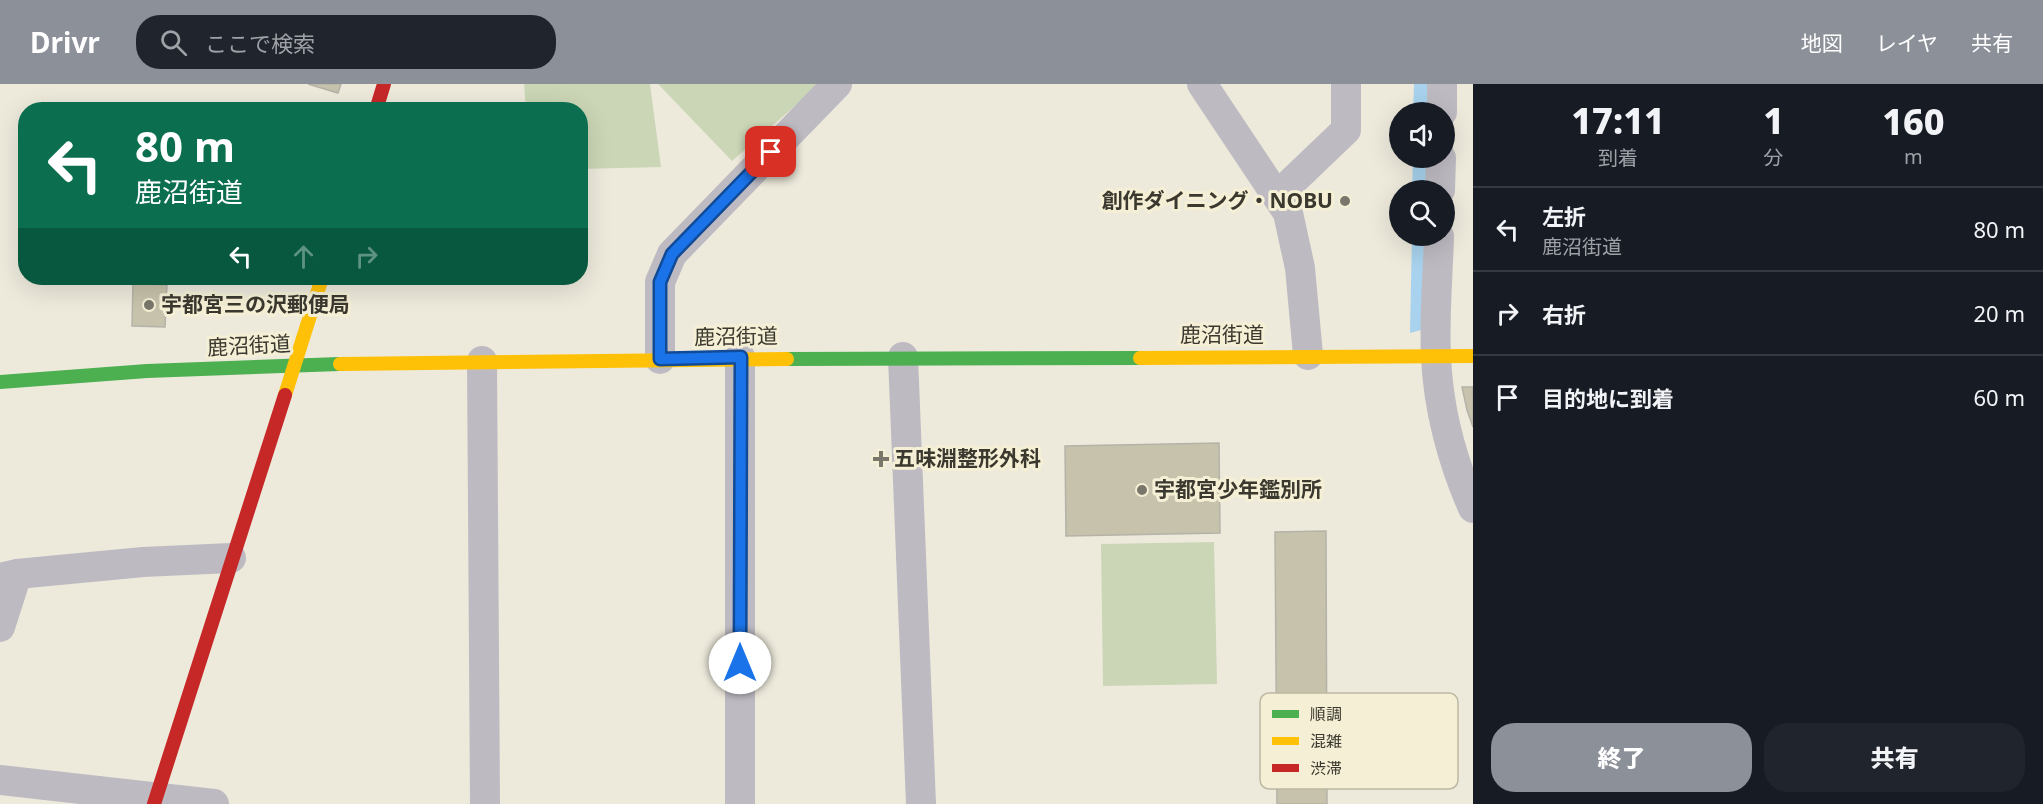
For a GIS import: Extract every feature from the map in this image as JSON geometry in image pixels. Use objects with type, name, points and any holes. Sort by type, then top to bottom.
[{"type":"street","points":[[378,102],[384,84]]},
{"type":"street","points":[[660,359],[660,282],[672,254],[837,84]]},
{"type":"street","points":[[1202,84],[1288,213],[1300,268],[1308,355]]},
{"type":"street","points":[[1277,196],[1346,130],[1346,84]]},
{"type":"street","points":[[1442,84],[1442,102]]},
{"type":"street","points":[[1439,246],[1436,357],[1450,443],[1473,508]]},
{"type":"street","points":[[155,800],[320,285]]},
{"type":"street","name":"鹿沼街道","points":[[0,381],[294,365],[482,361],[741,357],[1473,356]]},
{"type":"street","points":[[740,804],[741,357]]},
{"type":"street","points":[[903,357],[921,804]]},
{"type":"street","points":[[482,361],[485,804]]},
{"type":"street","points":[[0,627],[9,576],[142,562],[231,558]]},
{"type":"street","points":[[0,780],[155,800],[214,804]]},
{"type":"green space","points":[[524,84],[650,84],[661,167],[588,169],[588,102],[525,102]]},
{"type":"green space","points":[[658,84],[820,84],[732,161]]},
{"type":"green space","points":[[1214,542],[1217,684],[1103,686],[1101,544]]},
{"type":"water","points":[[1414,84],[1431,84],[1430,102],[1413,102]]},
{"type":"water","points":[[1413,168],[1429,168],[1428,180],[1412,180]]},
{"type":"water","points":[[1412,246],[1427,246],[1425,329],[1410,333]]},
{"type":"building","points":[[308,84],[341,84],[338,93]]},
{"type":"building","name":"宇都宮三の沢郵便局","points":[[133,285],[167,285],[165,327],[132,326]]},
{"type":"building","points":[[1462,387],[1473,387],[1473,427],[1467,410]]},
{"type":"building","name":"宇都宮少年鑑別所","points":[[1219,443],[1220,533],[1066,536],[1065,446]]},
{"type":"building","points":[[1326,531],[1327,693],[1276,693],[1275,532]]},
{"type":"building","points":[[1277,789],[1327,789],[1327,804],[1277,804]]},
{"type":"traffic: fast","points":[[787,359],[1140,358]]},
{"type":"traffic: fast","points":[[0,382],[147,371],[340,364]]},
{"type":"traffic: slow","points":[[285,395],[320,285]]},
{"type":"traffic: slow","points":[[1140,358],[1473,356]]},
{"type":"traffic: slow","points":[[340,364],[787,359]]},
{"type":"traffic: jam","points":[[378,102],[384,84]]},
{"type":"traffic: jam","points":[[154,804],[285,395]]},
{"type":"place","name":"創作ダイニング・NOBU","points":[[1345,201]]},
{"type":"place","name":"宇都宮三の沢郵便局","points":[[149,305]]},
{"type":"place","name":"五味淵整形外科","points":[[881,459]]},
{"type":"place","name":"宇都宮少年鑑別所","points":[[1142,490]]},
{"type":"route","points":[[740,663],[741,357],[660,359],[660,282],[672,254],[771,152]]}]
